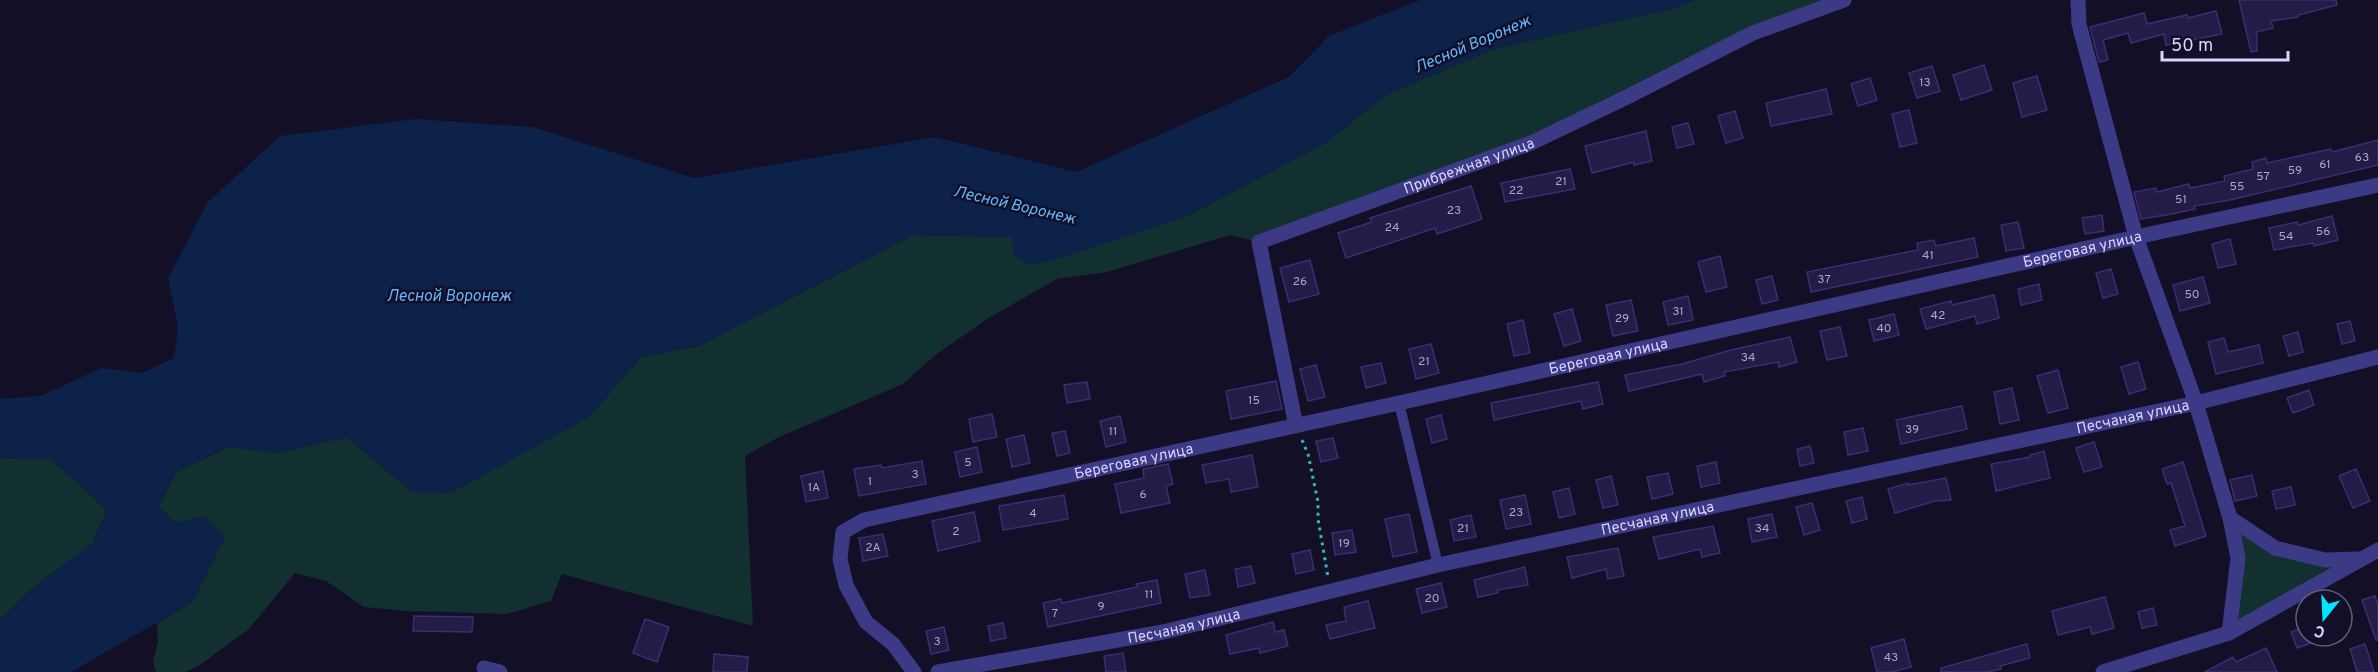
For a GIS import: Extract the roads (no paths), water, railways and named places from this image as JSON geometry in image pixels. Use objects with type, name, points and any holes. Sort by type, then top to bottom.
[{"type":"street","name":"Прибрежная улица","points":[[1296,426],[1258,242],[1531,143],[1753,33],[1844,0]]},
{"type":"street","points":[[2078,0],[2079,24],[2136,237],[2196,403],[2230,518],[2238,558],[2229,633]]},
{"type":"street","name":"Береговая улица","points":[[914,672],[894,644],[866,622],[846,585],[840,559],[843,532],[864,520],[2378,185]]},
{"type":"street","name":"Песчаная улица","points":[[938,672],[1162,632],[1438,565],[2196,403],[2378,357]]},
{"type":"street","points":[[2230,518],[2275,548],[2325,560],[2361,559]]},
{"type":"street","points":[[2103,672],[2229,633],[2378,550]]},
{"type":"street","points":[[484,668],[500,672]]},
{"type":"lane","points":[[1399,403],[1438,565]]},
{"type":"water","name":"Лесной Воронеж","points":[[1420,0],[1695,0],[1675,8],[1494,49],[1388,94],[1322,145],[1183,218],[1044,263],[1028,264],[1014,256],[1012,237],[913,235],[699,346],[641,357],[588,418],[451,493],[412,492],[347,437],[277,453],[227,447],[176,472],[159,507],[175,523],[204,516],[225,537],[193,602],[71,672],[0,672],[0,620],[36,585],[92,544],[107,510],[51,459],[0,458],[0,399],[41,396],[101,368],[143,373],[174,358],[178,327],[168,278],[208,202],[280,136],[415,119],[533,127],[694,178],[935,137],[1076,172],[1289,77],[1329,36]]}]
